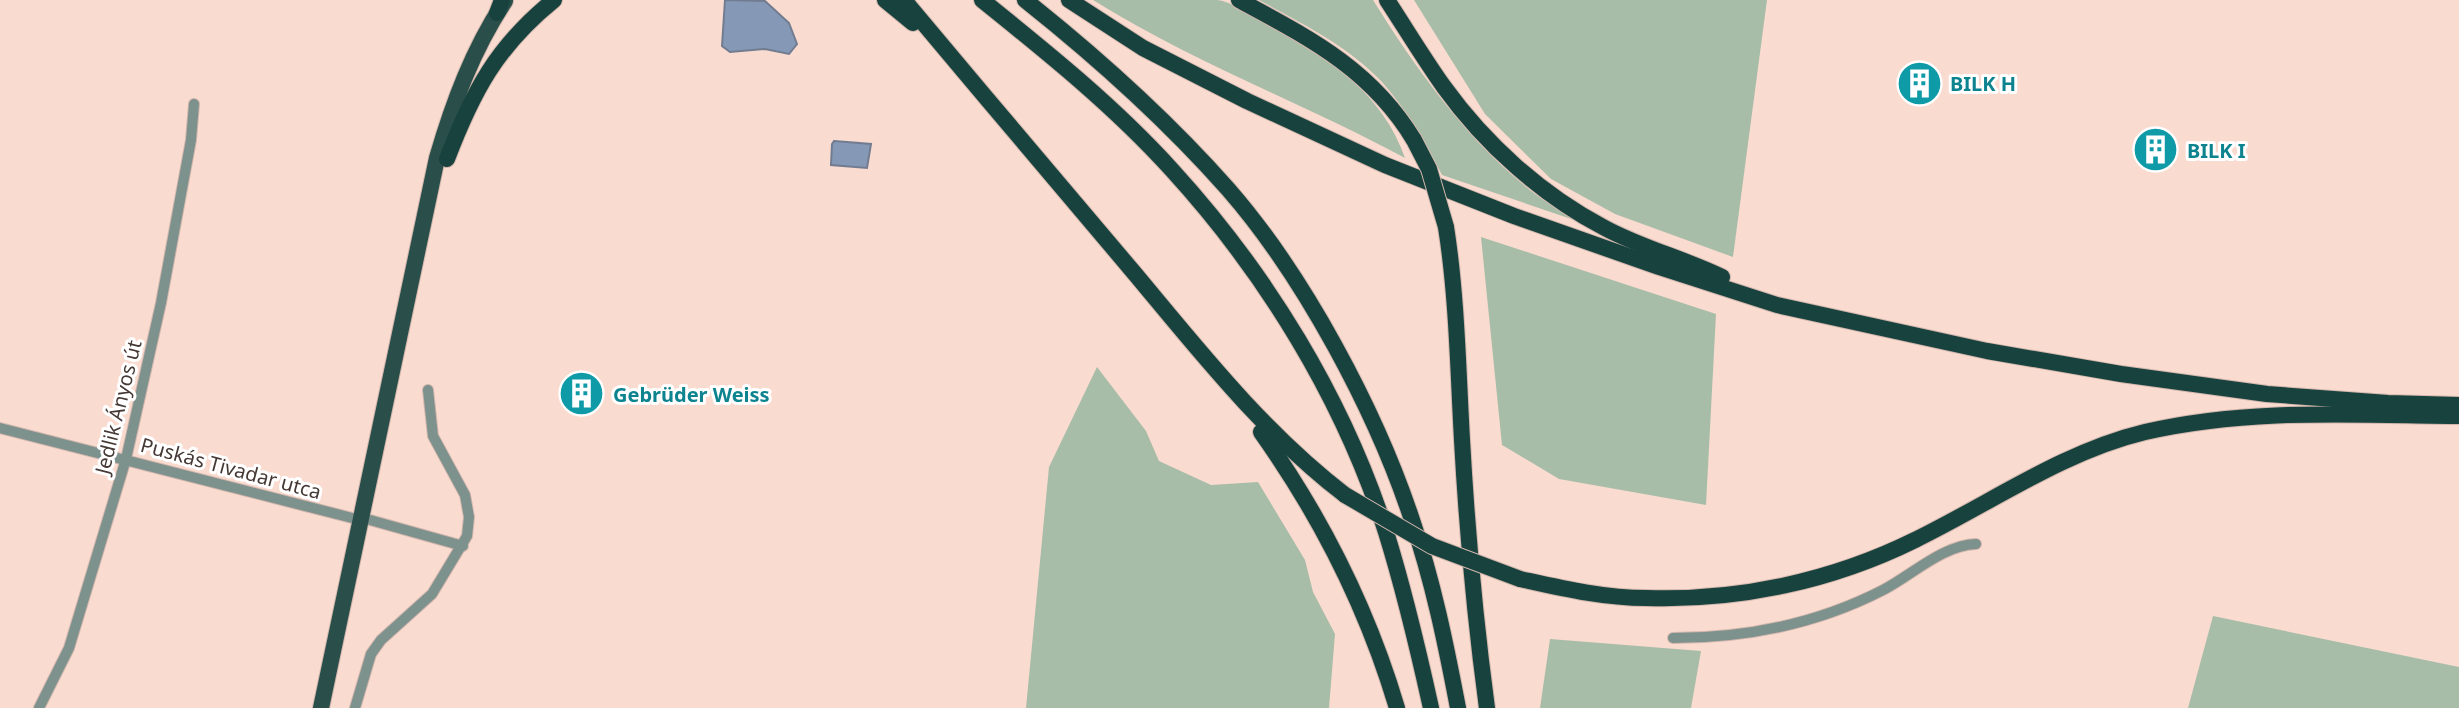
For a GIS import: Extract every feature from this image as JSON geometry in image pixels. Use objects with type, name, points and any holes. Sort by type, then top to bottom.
[{"type":"highway","points":[[447,159],[467,108],[491,66],[522,29],[554,0]]},
{"type":"highway","points":[[885,0],[950,56]]},
{"type":"highway","points":[[904,0],[1218,373],[1278,439],[1345,495],[1432,546],[1520,579],[1575,591],[1644,599],[1713,597],[1749,592],[1844,570],[1914,541],[2072,458],[2144,432],[2246,416],[2456,411]]},
{"type":"highway","points":[[982,0],[1086,86],[1171,168],[1236,246],[1285,320],[1347,435],[1385,530],[1419,650],[1431,708]]},
{"type":"highway","points":[[1025,0],[1125,84],[1190,148],[1230,192],[1308,303],[1365,405],[1412,519],[1431,583],[1458,708]]},
{"type":"highway","points":[[1069,0],[1101,23],[1156,54],[1247,101],[1385,165],[1542,226],[1777,305],[1987,351],[2121,374],[2267,394],[2456,411]]},
{"type":"highway","points":[[1239,0],[1339,57],[1387,103],[1414,140],[1429,169],[1446,227],[1466,518],[1487,708]]},
{"type":"highway","points":[[1387,0],[1445,89],[1470,119],[1513,163],[1552,195],[1614,233],[1712,273],[1777,305]]},
{"type":"highway","points":[[1218,373],[1279,458],[1329,538],[1358,598],[1397,708]]},
{"type":"main road","points":[[321,708],[459,111],[496,30],[515,0]]},
{"type":"main road","points":[[330,708],[437,158],[466,75],[502,4]]},
{"type":"street","name":"Jedlik Ányos út","points":[[39,708],[69,648],[126,459],[161,303],[191,140],[194,104]]},
{"type":"street","points":[[355,708],[371,654],[381,640],[432,594],[463,546],[469,517],[465,495],[433,436],[428,390]]},
{"type":"street","name":"Puskás Tivadar utca","points":[[0,428],[463,546]]},
{"type":"street","points":[[1673,638],[1731,636],[1810,620],[1883,590],[1954,547],[1976,544]]},
{"type":"green space","points":[[1093,0],[1217,0],[1237,7],[1302,43],[1345,74],[1381,112],[1405,158],[1208,63]]},
{"type":"green space","points":[[1259,0],[1373,0],[1426,79],[1466,129],[1535,194],[1583,223],[1442,175],[1407,115],[1369,69],[1324,36]]},
{"type":"green space","points":[[1414,0],[1767,0],[1733,257],[1615,214],[1551,179],[1485,114]]},
{"type":"green space","points":[[1481,237],[1716,314],[1706,505],[1559,479],[1502,445]]},
{"type":"green space","points":[[1097,367],[1146,431],[1159,461],[1211,485],[1258,482],[1305,560],[1313,592],[1335,634],[1329,708],[1026,708],[1049,467]]},
{"type":"green space","points":[[2213,616],[2459,667],[2459,708],[2188,708]]},
{"type":"green space","points":[[1550,639],[1701,651],[1691,708],[1540,708]]},
{"type":"water","points":[[725,0],[765,1],[789,23],[797,44],[789,54],[765,49],[730,52],[722,46]]},
{"type":"water","points":[[834,141],[871,144],[867,168],[831,165]]},
{"type":"place","name":"BILK H","points":[[1919,83]]},
{"type":"place","name":"BILK I","points":[[2156,150]]},
{"type":"place","name":"Gebrüder Weiss","points":[[582,394]]}]
